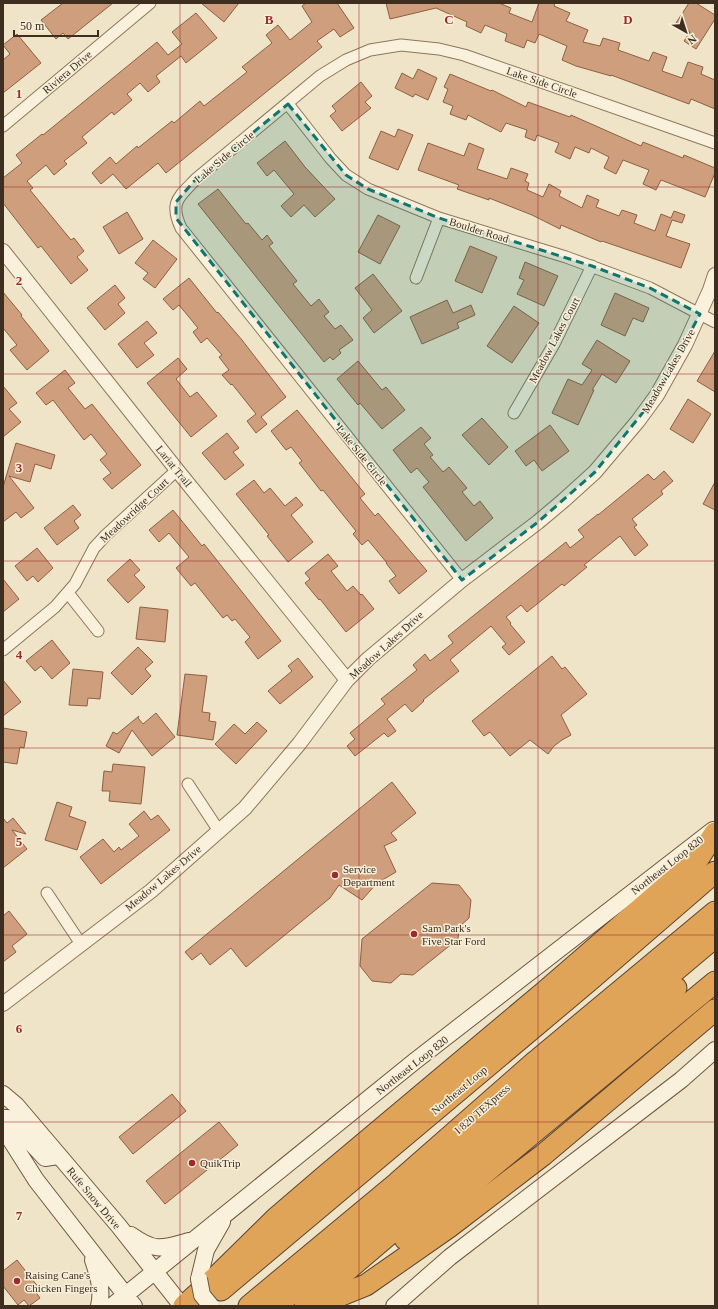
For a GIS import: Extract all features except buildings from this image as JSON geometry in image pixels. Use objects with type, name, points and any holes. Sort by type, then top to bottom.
[{"type":"highway","points":[[183,1306],[216,1278],[276,1218],[543,993],[698,859],[715,833]]},
{"type":"highway","name":"Northeast Loop","points":[[202,1306],[590,980],[715,872]]},
{"type":"highway","name":"I 820 TEXpress","points":[[249,1306],[397,1183],[536,1061],[715,912]]},
{"type":"highway","name":"I 820 TEXpress","points":[[276,1306],[715,937]]},
{"type":"highway","points":[[305,1306],[630,1029],[697,968],[715,947]]},
{"type":"highway","points":[[326,1303],[445,1207],[715,982]]},
{"type":"highway","points":[[326,1303],[366,1284],[449,1227],[543,1155],[715,1010]]},
{"type":"main road","name":"Northeast Loop 820","points":[[112,1306],[129,1301],[156,1271],[415,1061],[715,828]]},
{"type":"main road","points":[[394,1306],[450,1257],[675,1084],[715,1050]]},
{"type":"main road","name":"Rufe Snow Drive","points":[[3,1094],[16,1105],[118,1225],[183,1306]]},
{"type":"main road","points":[[3,1118],[8,1118],[45,1158],[58,1156]]},
{"type":"main road","points":[[3,1128],[36,1180],[129,1301]]},
{"type":"main road","points":[[211,1306],[202,1295],[199,1279],[206,1250],[227,1213]]},
{"type":"main road","points":[[118,1225],[142,1242],[158,1248],[173,1246],[196,1239]]},
{"type":"main road","points":[[89,1249],[99,1277],[101,1298],[99,1306]]},
{"type":"street","name":"Riviera Drive","points":[[3,126],[150,3]]},
{"type":"street","name":"Lake Side Circle","points":[[462,580],[181,228],[176,218],[176,202],[196,179],[320,76],[346,60],[370,50],[401,45],[439,49],[464,55],[715,143]]},
{"type":"street","name":"Boulder Road","points":[[288,104],[331,159],[346,175],[368,189],[439,218],[592,266],[650,288],[715,322]]},
{"type":"street","points":[[416,278],[439,218]]},
{"type":"street","name":"Lariat Trail","points":[[3,251],[177,470],[347,680]]},
{"type":"street","name":"Meadow Lakes Court","points":[[514,413],[554,344],[592,266]]},
{"type":"street","name":"Meadow Lakes Drive","points":[[3,1004],[151,890],[219,831],[250,802],[299,744],[347,680],[368,659],[462,580],[538,522],[595,472],[638,421],[657,395],[685,345],[700,314],[715,275]]},
{"type":"street","name":"Meadowridge Court","points":[[3,650],[55,607],[75,584],[94,548],[106,535],[177,470]]},
{"type":"street","points":[[68,592],[98,631]]},
{"type":"street","points":[[188,784],[219,831]]},
{"type":"street","points":[[47,892],[81,944]]},
{"type":"highlighted area","points":[[288,104],[346,175],[368,189],[439,218],[592,266],[650,288],[700,314],[657,395],[595,472],[538,522],[462,580],[176,218],[176,202],[196,179]]},
{"type":"place","name":"Service Department","points":[[335,875]]},
{"type":"place","name":"Sam Park's Five Star Ford","points":[[414,934]]},
{"type":"place","name":"QuikTrip","points":[[192,1163]]},
{"type":"place","name":"Raising Cane's Chicken Fingers","points":[[17,1281]]}]
